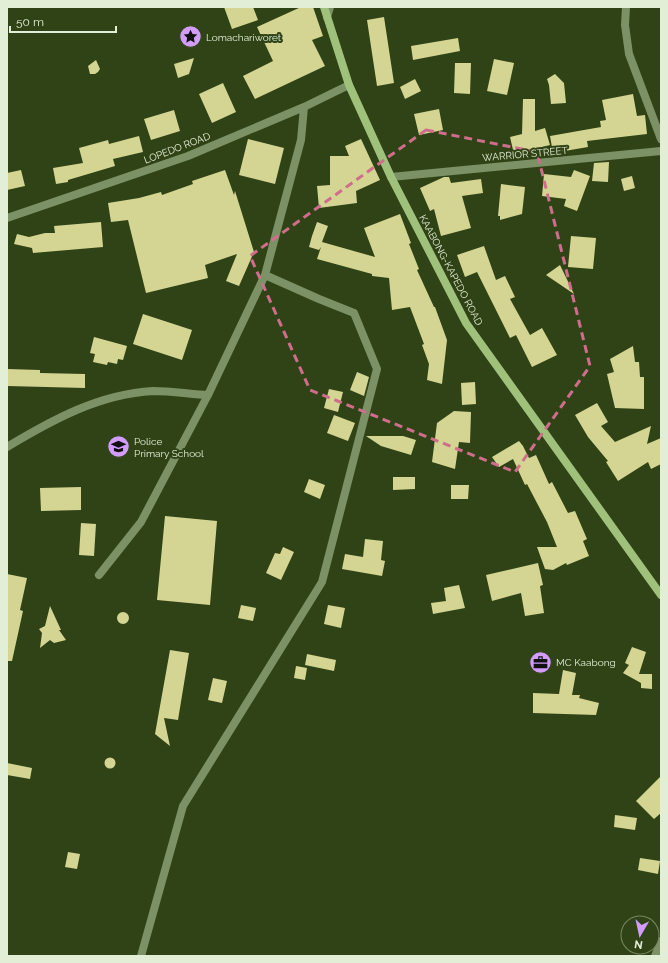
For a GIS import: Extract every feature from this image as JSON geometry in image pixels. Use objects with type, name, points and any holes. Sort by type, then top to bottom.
[{"type":"main road","name":"KAABONG-KAPEDO ROAD","points":[[324,7],[349,85],[390,177],[466,323],[661,595]]},
{"type":"street","points":[[327,17],[330,7]]},
{"type":"street","points":[[626,7],[625,25],[629,54],[661,139]]},
{"type":"street","name":"LOPEDO ROAD","points":[[7,218],[188,156],[304,107],[349,85]]},
{"type":"street","points":[[99,575],[142,522],[208,395],[265,275],[301,140],[304,107]]},
{"type":"street","name":"WARRIOR STREET","points":[[390,177],[661,151]]},
{"type":"street","points":[[141,956],[183,806],[322,582],[377,369],[354,313],[265,275]]},
{"type":"street","points":[[7,447],[40,427],[81,407],[121,396],[153,391],[208,395]]},
{"type":"street","points":[[655,956],[661,942]]},
{"type":"highlighted area","points":[[426,130],[537,152],[590,366],[515,472],[310,390],[250,256]]},
{"type":"building","points":[[224,7],[253,7],[258,20],[232,29]]},
{"type":"building","points":[[301,7],[313,7],[323,36],[312,40],[325,66],[255,99],[243,76],[273,61],[257,27]]},
{"type":"building","points":[[384,17],[394,83],[377,86],[367,20]]},
{"type":"building","points":[[458,38],[460,51],[413,60],[411,46]]},
{"type":"building","points":[[194,58],[189,74],[178,78],[174,64]]},
{"type":"building","points":[[494,59],[514,63],[507,95],[487,91]]},
{"type":"building","points":[[96,60],[100,69],[95,74],[90,74],[88,66]]},
{"type":"building","points":[[455,63],[471,63],[470,94],[454,93]]},
{"type":"building","points":[[555,74],[564,83],[566,103],[551,104],[547,79]]},
{"type":"building","points":[[415,79],[421,91],[405,99],[400,87]]},
{"type":"building","points":[[223,83],[236,112],[212,123],[199,94]]},
{"type":"building","points":[[633,94],[637,116],[645,115],[647,134],[587,141],[588,147],[553,153],[550,136],[601,127],[600,121],[606,120],[602,100]]},
{"type":"building","points":[[523,99],[535,99],[535,131],[545,128],[550,145],[514,154],[510,137],[522,134]]},
{"type":"building","points":[[439,109],[443,130],[419,135],[414,114]]},
{"type":"building","points":[[174,110],[180,131],[151,140],[144,119]]},
{"type":"building","points":[[139,136],[143,152],[113,159],[115,166],[68,180],[68,182],[56,184],[53,168],[83,163],[79,148],[108,140],[109,144]]},
{"type":"building","points":[[248,139],[284,148],[275,184],[239,175]]},
{"type":"building","points":[[361,139],[380,180],[356,191],[357,203],[319,208],[317,186],[330,185],[330,156],[349,156],[345,146]]},
{"type":"building","points":[[609,162],[608,182],[592,181],[594,163]]},
{"type":"building","points":[[21,170],[25,186],[7,190],[7,173]]},
{"type":"building","points":[[225,170],[234,195],[235,191],[254,252],[239,286],[226,281],[237,254],[205,265],[208,278],[146,293],[128,220],[111,222],[108,203],[139,198],[161,192],[162,195],[193,184],[192,181]]},
{"type":"building","points":[[574,170],[590,176],[577,211],[564,206],[566,199],[542,196],[544,174],[571,177]]},
{"type":"building","points":[[632,176],[635,188],[624,191],[621,179]]},
{"type":"building","points":[[444,177],[449,177],[451,183],[481,179],[483,193],[462,196],[471,228],[441,236],[434,209],[430,211],[420,188]]},
{"type":"building","points":[[501,184],[525,187],[522,214],[500,220],[500,216],[498,216]]},
{"type":"building","points":[[400,214],[411,243],[409,244],[419,269],[417,270],[435,307],[447,340],[442,384],[427,380],[429,364],[422,345],[424,344],[410,307],[392,310],[389,278],[372,276],[372,274],[317,259],[321,247],[319,250],[309,247],[317,222],[328,226],[322,242],[375,257],[364,228]]},
{"type":"building","points":[[101,222],[103,247],[33,253],[32,248],[14,244],[17,234],[29,237],[45,233],[55,233],[54,226]]},
{"type":"building","points":[[571,236],[596,238],[593,269],[568,267]]},
{"type":"building","points":[[484,246],[496,280],[505,276],[515,297],[510,299],[530,335],[542,328],[557,355],[532,367],[516,335],[510,338],[477,272],[465,277],[457,255]]},
{"type":"building","points":[[560,265],[574,294],[546,275]]},
{"type":"building","points":[[143,314],[192,330],[182,360],[133,344]]},
{"type":"building","points":[[94,337],[127,346],[123,360],[118,359],[117,364],[108,362],[107,365],[93,362],[95,354],[90,353]]},
{"type":"building","points":[[633,346],[635,362],[639,362],[640,377],[644,377],[644,409],[615,408],[607,374],[614,372],[610,359]]},
{"type":"building","points":[[7,369],[40,370],[40,373],[85,374],[85,388],[7,386]]},
{"type":"building","points":[[357,372],[369,377],[364,396],[350,390]]},
{"type":"building","points":[[475,382],[476,404],[462,405],[461,383]]},
{"type":"building","points":[[329,389],[343,392],[338,412],[324,408]]},
{"type":"building","points":[[597,403],[608,422],[601,426],[615,442],[651,426],[647,444],[661,438],[661,464],[651,469],[648,462],[618,481],[606,462],[608,461],[588,437],[575,415]]},
{"type":"building","points":[[454,411],[471,412],[470,443],[459,442],[455,469],[432,462],[437,423]]},
{"type":"building","points":[[334,415],[355,423],[348,441],[327,433]]},
{"type":"building","points":[[366,436],[403,436],[416,440],[411,455],[381,446]]},
{"type":"building","points":[[519,441],[529,458],[536,455],[549,484],[552,482],[568,513],[575,511],[587,539],[583,541],[589,556],[567,565],[566,563],[553,570],[545,569],[537,547],[557,547],[547,522],[527,484],[525,485],[513,459],[499,467],[492,457]]},
{"type":"building","points":[[393,477],[415,477],[415,489],[393,490]]},
{"type":"building","points":[[309,479],[325,485],[320,499],[304,492]]},
{"type":"building","points":[[451,485],[469,485],[468,499],[451,499]]},
{"type":"building","points":[[81,487],[81,510],[41,511],[40,488]]},
{"type":"building","points":[[165,516],[217,521],[210,605],[157,600]]},
{"type":"building","points":[[81,523],[96,524],[94,556],[79,555]]},
{"type":"building","points":[[365,539],[383,541],[381,560],[385,561],[382,576],[342,569],[345,554],[363,557]]},
{"type":"building","points":[[283,547],[294,552],[281,580],[266,573],[275,553],[280,554]]},
{"type":"building","points":[[538,563],[543,585],[540,586],[544,613],[525,616],[521,593],[492,601],[486,575]]},
{"type":"building","points":[[7,574],[27,578],[20,610],[23,611],[12,661],[7,661]]},
{"type":"building","points":[[459,585],[465,608],[433,614],[431,603],[446,601],[444,588]]},
{"type":"building","points":[[241,605],[256,608],[253,621],[238,618]]},
{"type":"building","points":[[328,605],[345,608],[341,628],[324,624]]},
{"type":"building","points":[[50,606],[61,630],[59,630],[66,640],[54,643],[50,640],[40,648],[42,633],[39,629],[45,626]]},
{"type":"building","points":[[121,612],[125,612],[129,618],[125,624],[121,624],[117,620],[117,616]]},
{"type":"building","points":[[632,647],[646,652],[639,674],[652,674],[652,689],[641,688],[641,683],[623,673],[629,665],[625,663]]},
{"type":"building","points":[[170,650],[189,653],[178,720],[164,718],[170,746],[155,734]]},
{"type":"building","points":[[307,654],[336,660],[334,671],[305,665]]},
{"type":"building","points":[[296,666],[307,668],[305,680],[294,678]]},
{"type":"building","points":[[563,670],[576,673],[572,695],[580,695],[579,698],[599,703],[596,715],[533,713],[533,693],[559,694]]},
{"type":"building","points":[[213,678],[227,681],[222,703],[208,700]]},
{"type":"building","points":[[110,757],[114,759],[116,763],[114,767],[110,769],[106,767],[104,763],[106,759]]},
{"type":"building","points":[[7,763],[32,768],[30,779],[7,775]]},
{"type":"building","points":[[661,776],[661,813],[654,819],[636,801]]},
{"type":"building","points":[[615,815],[637,818],[635,830],[614,827]]},
{"type":"building","points":[[68,852],[80,854],[77,869],[65,867]]},
{"type":"building","points":[[640,858],[660,861],[658,874],[638,870]]},
{"type":"place","name":"Lomachariworet","points":[[190,37]]},
{"type":"place","name":"Police Primary School","points":[[118,447]]},
{"type":"place","name":"MC Kaabong","points":[[541,662]]}]
